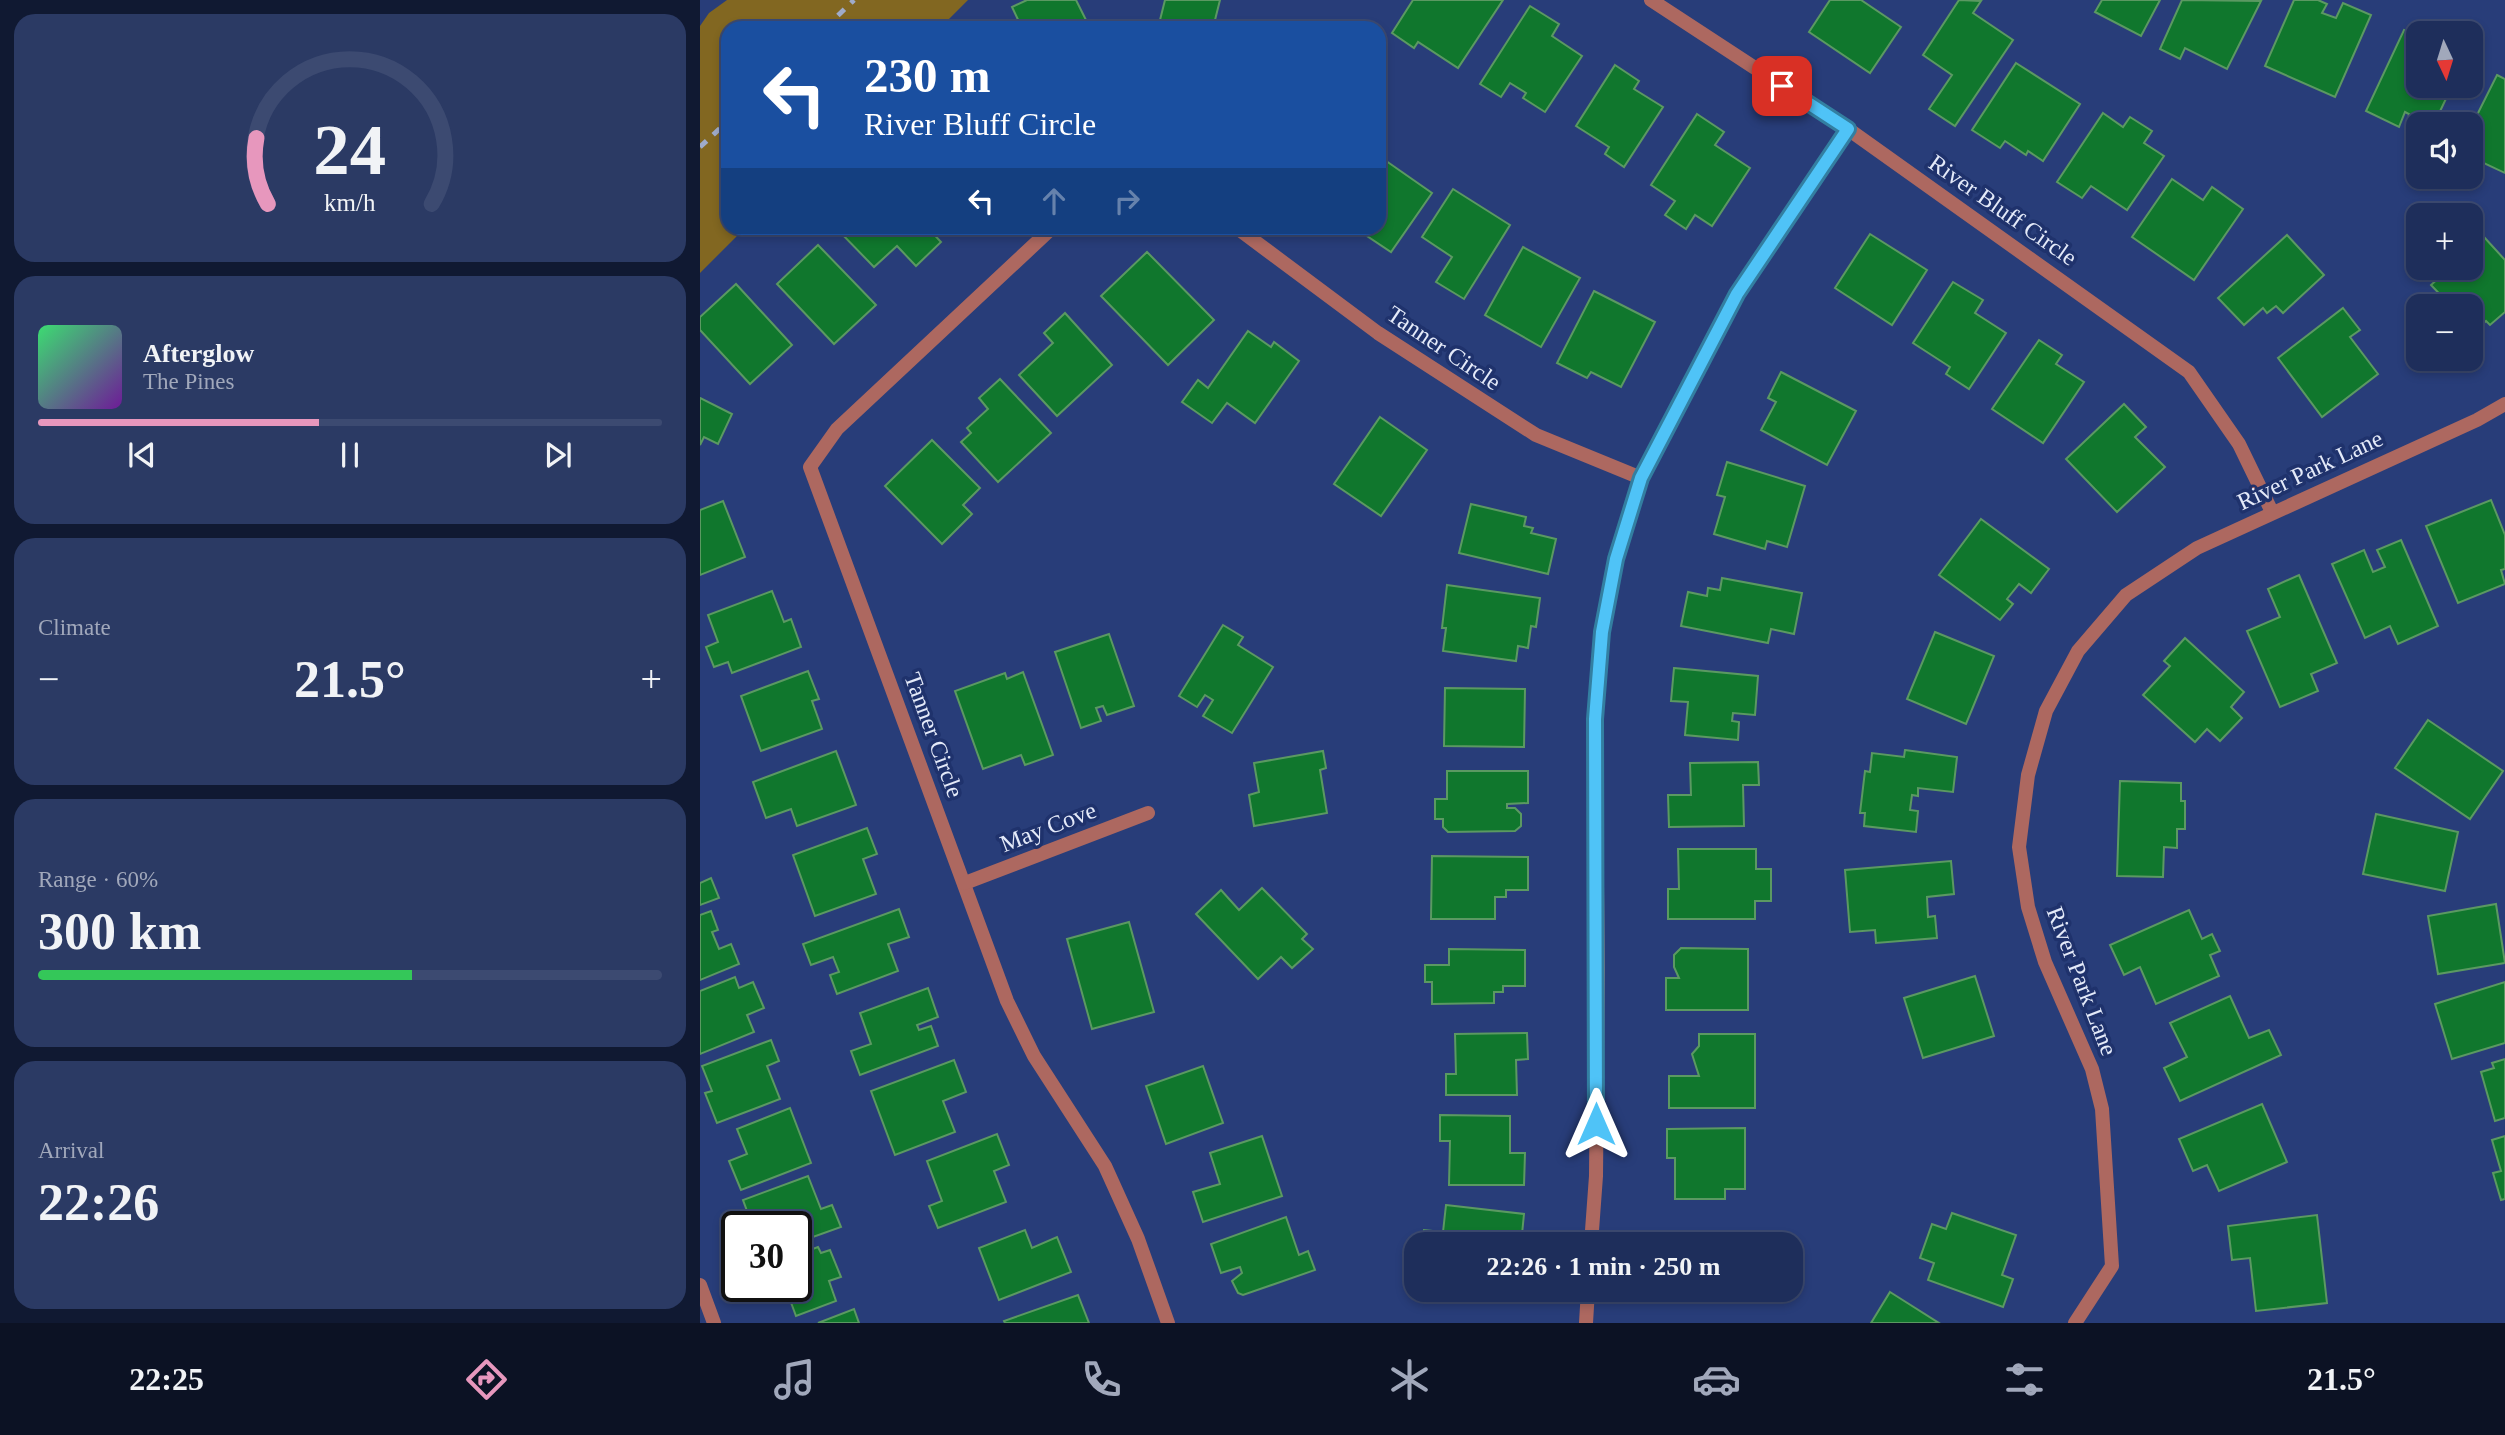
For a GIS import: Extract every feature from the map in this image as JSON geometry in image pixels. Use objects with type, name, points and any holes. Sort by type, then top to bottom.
[{"type":"street","name":"River Bluff Circle","points":[[1651,0],[1848,129],[2189,372],[2239,444],[2272,512]]},
{"type":"street","points":[[1592,1232],[1596,1176],[1598,968],[1595,719],[1602,632],[1616,559],[1641,478],[1737,294],[1848,129]]},
{"type":"street","name":"Tanner Circle","points":[[1045,235],[837,429],[810,467],[1007,1001],[1034,1056],[1105,1166],[1138,1239],[1168,1323]]},
{"type":"street","name":"Tanner Circle","points":[[1246,235],[1378,332],[1536,435],[1641,478]]},
{"type":"street","name":"River Park Lane","points":[[2075,1323],[2112,1266],[2102,1109],[2095,1083],[2045,962],[2028,907],[2019,847],[2028,775],[2039,729],[2078,651],[2126,595],[2197,548],[2477,420],[2505,404]]},
{"type":"street","name":"May Cove","points":[[965,883],[1148,813]]},
{"type":"street","points":[[700,1285],[714,1323]]},
{"type":"street","points":[[1586,1323],[1587,1302]]},
{"type":"shaded area","points":[[727,0],[968,0],[947,21],[721,21],[721,235],[738,235],[700,273],[700,26],[709,13]]},
{"type":"building","points":[[1027,0],[1076,0],[1086,21],[1019,21],[1012,7]]},
{"type":"building","points":[[1165,0],[1220,0],[1215,21],[1160,21]]},
{"type":"building","points":[[1413,0],[1503,0],[1458,68],[1418,42],[1414,48],[1392,33]]},
{"type":"building","points":[[1830,0],[1861,0],[1901,27],[1870,73],[1809,32]]},
{"type":"building","points":[[1959,0],[1981,1],[1973,13],[2013,40],[1955,126],[1929,109],[1952,75],[1923,55]]},
{"type":"building","points":[[2102,0],[2160,0],[2141,36],[2095,12]]},
{"type":"building","points":[[2182,0],[2261,1],[2227,69],[2185,48],[2180,59],[2160,49]]},
{"type":"building","points":[[2294,0],[2318,0],[2327,4],[2322,13],[2336,18],[2343,3],[2371,15],[2335,97],[2265,66]]},
{"type":"building","points":[[1530,6],[1559,24],[1552,36],[1582,56],[1545,112],[1523,98],[1526,93],[1510,83],[1501,97],[1480,84]]},
{"type":"building","points":[[2404,30],[2406,98],[2446,98],[2440,112],[2405,112],[2399,127],[2366,111]]},
{"type":"building","points":[[2016,63],[2080,104],[2043,161],[2028,151],[2026,155],[2005,141],[2000,148],[1972,130]]},
{"type":"building","points":[[1615,65],[1639,81],[1634,89],[1663,107],[1624,167],[1605,154],[1609,147],[1576,126]]},
{"type":"building","points":[[2497,75],[2505,79],[2505,173],[2483,163],[2483,112],[2478,112]]},
{"type":"building","points":[[2103,113],[2123,127],[2130,117],[2152,131],[2144,143],[2164,156],[2127,210],[2091,186],[2082,198],[2057,182]]},
{"type":"building","points":[[1697,114],[1724,132],[1715,145],[1750,168],[1712,226],[1695,215],[1686,229],[1665,215],[1675,201],[1651,185]]},
{"type":"building","points":[[1386,161],[1432,193],[1391,252],[1366,235],[1386,235]]},
{"type":"building","points":[[2172,179],[2203,200],[2212,187],[2243,209],[2194,280],[2132,237]]},
{"type":"building","points":[[1453,189],[1510,225],[1464,299],[1436,282],[1452,257],[1422,237]]},
{"type":"building","points":[[1870,234],[1927,270],[1892,325],[1835,288]]},
{"type":"building","points":[[843,235],[934,235],[941,242],[916,266],[897,246],[874,267]]},
{"type":"building","points":[[2287,235],[2324,275],[2283,313],[2276,306],[2267,313],[2263,308],[2244,325],[2218,298]]},
{"type":"building","points":[[2483,238],[2505,260],[2505,312],[2490,325],[2486,321],[2483,324],[2483,294],[2440,294],[2431,285],[2437,280],[2483,280]]},
{"type":"building","points":[[818,245],[876,305],[834,344],[777,284]]},
{"type":"building","points":[[1523,247],[1580,278],[1541,347],[1485,315]]},
{"type":"building","points":[[1147,252],[1214,320],[1168,365],[1101,296]]},
{"type":"building","points":[[1953,282],[1983,300],[1975,313],[2006,333],[1969,389],[1946,374],[1950,367],[1913,343]]},
{"type":"building","points":[[736,284],[792,345],[750,384],[700,330],[700,317]]},
{"type":"building","points":[[1594,291],[1655,322],[1621,387],[1591,372],[1587,378],[1557,363]]},
{"type":"building","points":[[2343,308],[2360,330],[2350,337],[2378,374],[2322,417],[2278,358]]},
{"type":"building","points":[[1065,313],[1112,365],[1057,416],[1019,375],[1053,343],[1044,333]]},
{"type":"building","points":[[1248,331],[1271,347],[1274,342],[1299,361],[1255,423],[1227,403],[1212,423],[1182,402],[1198,380],[1208,388]]},
{"type":"building","points":[[2039,340],[2062,355],[2056,364],[2084,382],[2043,443],[1992,409]]},
{"type":"building","points":[[1781,372],[1856,411],[1827,465],[1761,430],[1776,402],[1768,398]]},
{"type":"building","points":[[1000,379],[1051,433],[998,482],[961,442],[971,433],[967,428],[988,409],[979,398]]},
{"type":"building","points":[[700,398],[732,414],[718,444],[704,437],[700,445]]},
{"type":"building","points":[[2124,404],[2146,427],[2135,437],[2165,467],[2117,512],[2066,459]]},
{"type":"building","points":[[1380,417],[1427,450],[1381,516],[1334,484]]},
{"type":"building","points":[[932,440],[980,488],[963,505],[972,514],[942,544],[885,486]]},
{"type":"building","points":[[1727,462],[1805,486],[1787,547],[1767,541],[1765,549],[1714,534],[1725,497],[1717,495]]},
{"type":"building","points":[[2491,500],[2505,535],[2505,569],[2501,570],[2505,584],[2458,603],[2426,526]]},
{"type":"building","points":[[723,501],[745,557],[700,575],[700,510]]},
{"type":"building","points":[[1471,504],[1526,517],[1524,526],[1533,528],[1531,533],[1556,539],[1548,574],[1459,553]]},
{"type":"building","points":[[1981,519],[2049,569],[2031,593],[2019,584],[2007,599],[2013,604],[2000,620],[1939,575]]},
{"type":"building","points":[[2401,540],[2438,626],[2398,644],[2390,626],[2365,638],[2332,564],[2364,550],[2373,572],[2385,567],[2377,550]]},
{"type":"building","points":[[2299,575],[2337,663],[2311,674],[2318,691],[2280,707],[2247,631],[2280,617],[2268,589]]},
{"type":"building","points":[[1722,578],[1802,593],[1794,634],[1771,629],[1768,643],[1681,626],[1688,592],[1707,596],[1708,588],[1720,590]]},
{"type":"building","points":[[1447,585],[1540,598],[1536,627],[1531,626],[1528,648],[1518,646],[1516,661],[1443,651],[1446,628],[1442,628]]},
{"type":"building","points":[[772,591],[784,622],[791,619],[801,647],[732,673],[728,662],[714,667],[706,647],[718,642],[708,615]]},
{"type":"building","points":[[1223,625],[1243,637],[1238,645],[1273,667],[1232,733],[1203,716],[1213,700],[1205,695],[1197,707],[1179,696]]},
{"type":"building","points":[[1935,632],[1994,656],[1966,724],[1907,699]]},
{"type":"building","points":[[1109,634],[1134,706],[1107,715],[1103,706],[1096,708],[1101,721],[1081,728],[1055,652]]},
{"type":"building","points":[[2185,638],[2244,692],[2231,707],[2242,718],[2220,741],[2207,729],[2195,742],[2143,695],[2170,666],[2164,661]]},
{"type":"building","points":[[1674,668],[1758,676],[1755,715],[1733,713],[1732,721],[1739,722],[1738,740],[1685,735],[1688,702],[1671,701]]},
{"type":"building","points":[[808,671],[819,699],[812,701],[822,729],[761,751],[741,696]]},
{"type":"building","points":[[1023,672],[1053,755],[1025,765],[1021,755],[983,769],[955,691],[1005,673],[1007,679]]},
{"type":"building","points":[[1445,688],[1525,689],[1524,747],[1444,746]]},
{"type":"building","points":[[2428,720],[2503,771],[2470,819],[2395,768]]},
{"type":"building","points":[[1905,750],[1957,757],[1953,792],[1918,788],[1918,796],[1912,795],[1910,810],[1918,811],[1916,832],[1864,826],[1865,813],[1860,813],[1865,771],[1870,772],[1872,753],[1904,757]]},
{"type":"building","points":[[836,751],[856,805],[797,826],[791,809],[766,818],[753,782]]},
{"type":"building","points":[[1323,751],[1326,768],[1320,770],[1327,813],[1254,826],[1249,795],[1259,792],[1254,763]]},
{"type":"building","points":[[1758,762],[1759,785],[1743,785],[1744,826],[1669,827],[1668,795],[1691,795],[1690,763]]},
{"type":"building","points":[[1447,771],[1528,771],[1528,803],[1507,804],[1507,808],[1515,808],[1521,814],[1521,826],[1515,831],[1448,832],[1443,827],[1443,819],[1435,819],[1435,799],[1447,799]]},
{"type":"building","points":[[2120,781],[2181,783],[2181,801],[2185,801],[2185,829],[2177,829],[2177,848],[2164,847],[2163,877],[2117,876]]},
{"type":"building","points":[[2376,814],[2458,832],[2445,891],[2363,874]]},
{"type":"building","points":[[867,828],[877,854],[863,859],[876,894],[815,916],[793,855]]},
{"type":"building","points":[[1678,849],[1756,849],[1756,869],[1771,869],[1771,901],[1755,901],[1755,919],[1668,919],[1668,889],[1679,889]]},
{"type":"building","points":[[1432,856],[1528,857],[1528,890],[1506,890],[1506,897],[1495,897],[1495,919],[1431,919]]},
{"type":"building","points":[[1951,861],[1954,894],[1927,897],[1928,917],[1935,916],[1937,938],[1876,943],[1875,930],[1850,932],[1845,870]]},
{"type":"building","points":[[711,878],[719,898],[700,905],[700,883]]},
{"type":"building","points":[[1262,888],[1307,934],[1302,939],[1313,949],[1292,968],[1281,957],[1258,979],[1196,914],[1221,890],[1239,910]]},
{"type":"building","points":[[2496,904],[2505,963],[2438,974],[2428,916]]},
{"type":"building","points":[[899,909],[909,937],[888,944],[898,971],[837,994],[830,975],[839,972],[833,957],[811,965],[803,944]]},
{"type":"building","points":[[2189,910],[2202,939],[2212,934],[2220,951],[2210,955],[2219,976],[2156,1004],[2140,967],[2124,975],[2110,945]]},
{"type":"building","points":[[711,911],[718,930],[712,932],[719,949],[731,944],[739,964],[700,980],[700,915]]},
{"type":"building","points":[[1129,922],[1154,1012],[1092,1029],[1067,939]]},
{"type":"building","points":[[1681,948],[1748,949],[1748,1010],[1666,1010],[1666,978],[1679,978],[1674,967],[1674,955]]},
{"type":"building","points":[[1449,949],[1525,950],[1525,986],[1503,986],[1503,992],[1494,992],[1494,1003],[1432,1004],[1432,982],[1425,982],[1425,965],[1449,965]]},
{"type":"building","points":[[1975,976],[1994,1036],[1923,1058],[1904,998]]},
{"type":"building","points":[[735,977],[739,988],[753,982],[764,1008],[747,1015],[754,1032],[700,1054],[700,991]]},
{"type":"building","points":[[2505,982],[2505,1043],[2452,1059],[2435,1004]]},
{"type":"building","points":[[928,988],[938,1017],[917,1025],[919,1030],[931,1026],[938,1046],[860,1075],[851,1051],[871,1044],[860,1013]]},
{"type":"building","points":[[2230,996],[2249,1038],[2269,1030],[2281,1055],[2180,1101],[2164,1068],[2187,1057],[2170,1023]]},
{"type":"building","points":[[1527,1033],[1528,1059],[1516,1060],[1517,1095],[1446,1095],[1446,1074],[1456,1074],[1455,1034]]},
{"type":"building","points":[[1699,1034],[1755,1034],[1755,1108],[1669,1108],[1669,1076],[1699,1076],[1692,1054],[1699,1046]]},
{"type":"building","points":[[771,1040],[779,1061],[767,1066],[780,1099],[717,1123],[705,1093],[712,1091],[702,1066]]},
{"type":"building","points":[[2505,1059],[2505,1118],[2495,1121],[2481,1072],[2494,1068],[2492,1063]]},
{"type":"building","points":[[954,1060],[966,1092],[943,1101],[955,1132],[895,1155],[871,1091]]},
{"type":"building","points":[[1203,1066],[1223,1123],[1166,1144],[1146,1086]]},
{"type":"building","points":[[2262,1104],[2287,1162],[2219,1191],[2207,1165],[2193,1171],[2179,1139]]},
{"type":"building","points":[[790,1108],[811,1163],[741,1190],[729,1161],[747,1154],[737,1129]]},
{"type":"building","points":[[1440,1115],[1510,1116],[1510,1153],[1525,1153],[1524,1185],[1449,1185],[1450,1141],[1440,1141]]},
{"type":"building","points":[[1745,1128],[1745,1189],[1725,1189],[1725,1199],[1675,1199],[1675,1158],[1667,1158],[1667,1129]]},
{"type":"building","points":[[997,1134],[1009,1165],[994,1171],[1006,1202],[938,1228],[929,1206],[942,1201],[927,1161]]},
{"type":"building","points":[[1262,1136],[1282,1196],[1203,1222],[1193,1192],[1220,1184],[1210,1153]]},
{"type":"building","points":[[2505,1136],[2505,1199],[2501,1200],[2493,1173],[2501,1171],[2492,1140]]},
{"type":"building","points":[[808,1176],[821,1209],[832,1205],[841,1227],[812,1237],[812,1211],[747,1211],[743,1200]]},
{"type":"building","points":[[1446,1205],[1524,1214],[1522,1232],[1443,1232]]},
{"type":"building","points":[[1952,1213],[2016,1235],[2002,1275],[2013,1279],[2003,1307],[1928,1280],[1934,1263],[1920,1258],[1932,1224],[1946,1229]]},
{"type":"building","points":[[2317,1215],[2327,1303],[2256,1311],[2250,1258],[2232,1260],[2228,1226]]},
{"type":"building","points":[[1286,1217],[1299,1255],[1308,1251],[1315,1270],[1243,1295],[1238,1293],[1232,1281],[1242,1273],[1240,1267],[1221,1273],[1211,1244]]},
{"type":"building","points":[[1025,1230],[1032,1248],[1057,1237],[1071,1272],[999,1300],[979,1248]]},
{"type":"building","points":[[818,1247],[821,1253],[830,1250],[841,1277],[829,1281],[836,1301],[796,1316],[791,1302],[812,1302],[812,1249]]},
{"type":"building","points":[[1890,1292],[1939,1323],[1871,1323]]},
{"type":"building","points":[[1078,1295],[1089,1323],[1004,1321]]},
{"type":"building","points":[[854,1309],[859,1323],[818,1323]]},
{"type":"railway","points":[[832,21],[854,0]]},
{"type":"railway","points":[[700,147],[721,128]]},
{"type":"route","points":[[1596,1124],[1598,968],[1595,719],[1602,632],[1616,559],[1641,478],[1737,294],[1848,129],[1782,86]]}]
